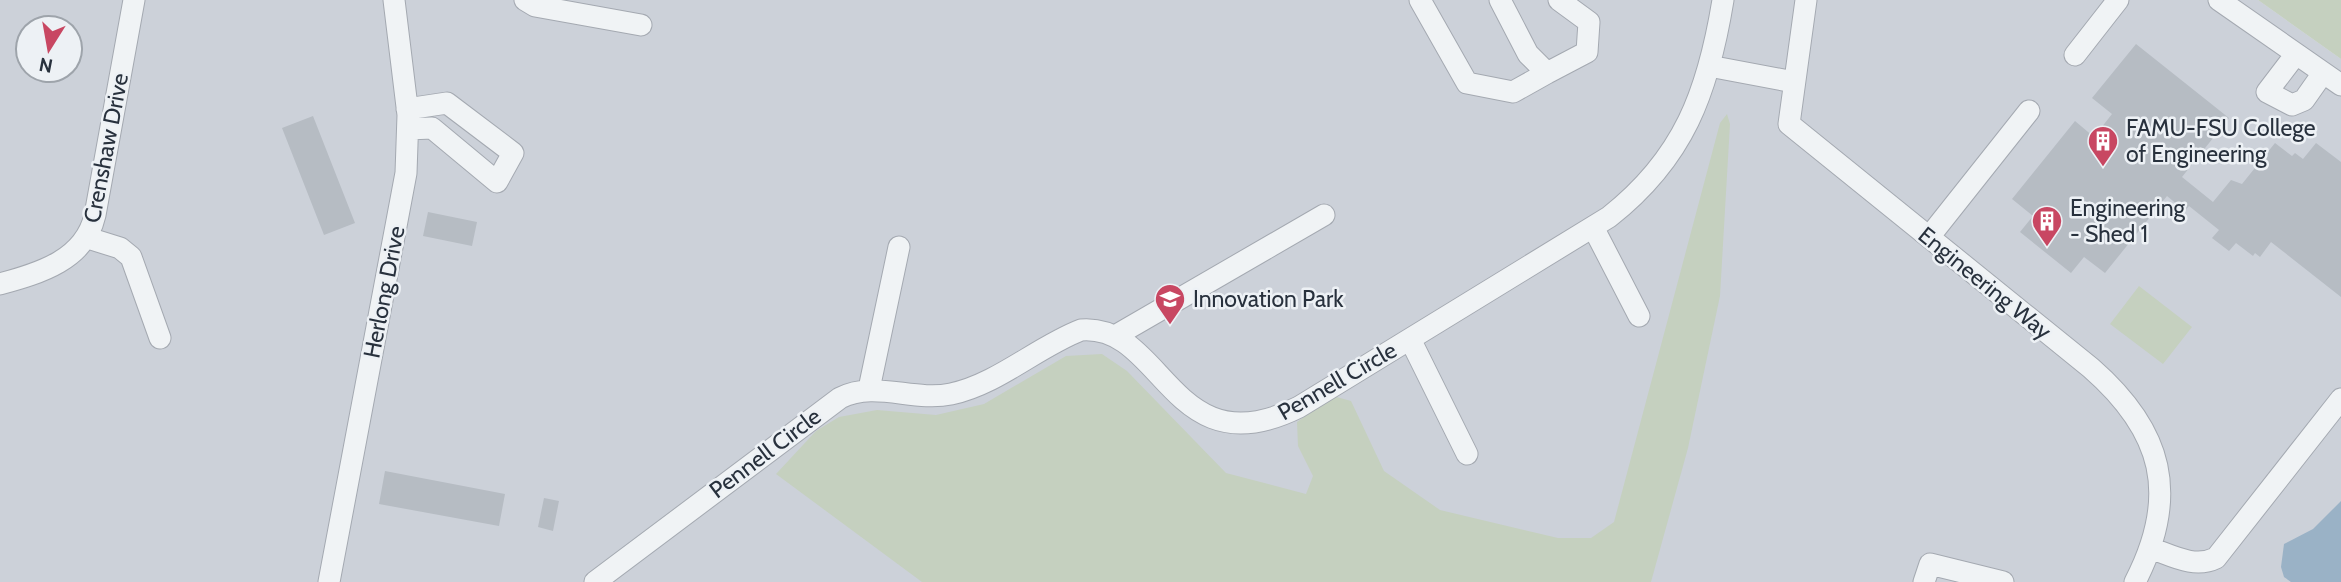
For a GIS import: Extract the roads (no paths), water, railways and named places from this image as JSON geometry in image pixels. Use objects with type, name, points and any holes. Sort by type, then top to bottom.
[{"type":"street","name":"Crenshaw Drive","points":[[0,284],[68,258],[88,238],[95,215],[134,0]]},
{"type":"street","name":"Herlong Drive","points":[[329,582],[406,173],[407,119],[394,0]]},
{"type":"street","points":[[525,0],[535,6],[640,25]]},
{"type":"street","points":[[1420,0],[1467,83],[1514,92],[1587,52],[1589,22],[1559,0]]},
{"type":"street","points":[[1500,0],[1528,54],[1548,73]]},
{"type":"street","name":"Pennell Circle","points":[[595,582],[840,397],[869,389],[919,397],[953,394],[980,384],[1082,330],[1093,329],[1115,336],[1134,350],[1169,388],[1197,410],[1215,418],[1248,423],[1265,421],[1290,412],[1593,227],[1629,201],[1663,166],[1691,121],[1709,66],[1723,0]]},
{"type":"street","name":"Engineering Way","points":[[1806,0],[1789,124],[2091,368],[2119,393],[2141,422],[2153,452],[2160,494],[2150,548],[2134,582]]},
{"type":"street","points":[[2074,55],[2118,0]]},
{"type":"street","points":[[2220,0],[2332,79],[2304,100],[2292,105],[2267,92],[2296,54]]},
{"type":"street","points":[[1709,66],[1794,82]]},
{"type":"street","points":[[447,103],[513,153],[497,182],[432,128],[407,119],[447,103]]},
{"type":"street","points":[[1929,237],[2029,111]]},
{"type":"street","points":[[1115,336],[1324,215]]},
{"type":"street","points":[[1593,227],[1639,316]]},
{"type":"street","points":[[88,238],[120,248],[131,257],[160,338]]},
{"type":"street","points":[[869,389],[899,247]]},
{"type":"street","points":[[1410,339],[1467,454]]},
{"type":"street","points":[[2150,548],[2191,562],[2207,562],[2216,558],[2341,399]]},
{"type":"street","points":[[1924,582],[1930,564],[1980,579],[2003,582]]},
{"type":"water","points":[[2341,501],[2341,582],[2291,582],[2284,577],[2281,567],[2284,544],[2313,529]]},
{"type":"place","name":"FAMU-FSU College of Engineering","points":[[2103,168]]},
{"type":"place","name":"Engineering - Shed 1","points":[[2047,248]]},
{"type":"place","name":"Innovation Park","points":[[1170,326]]}]
